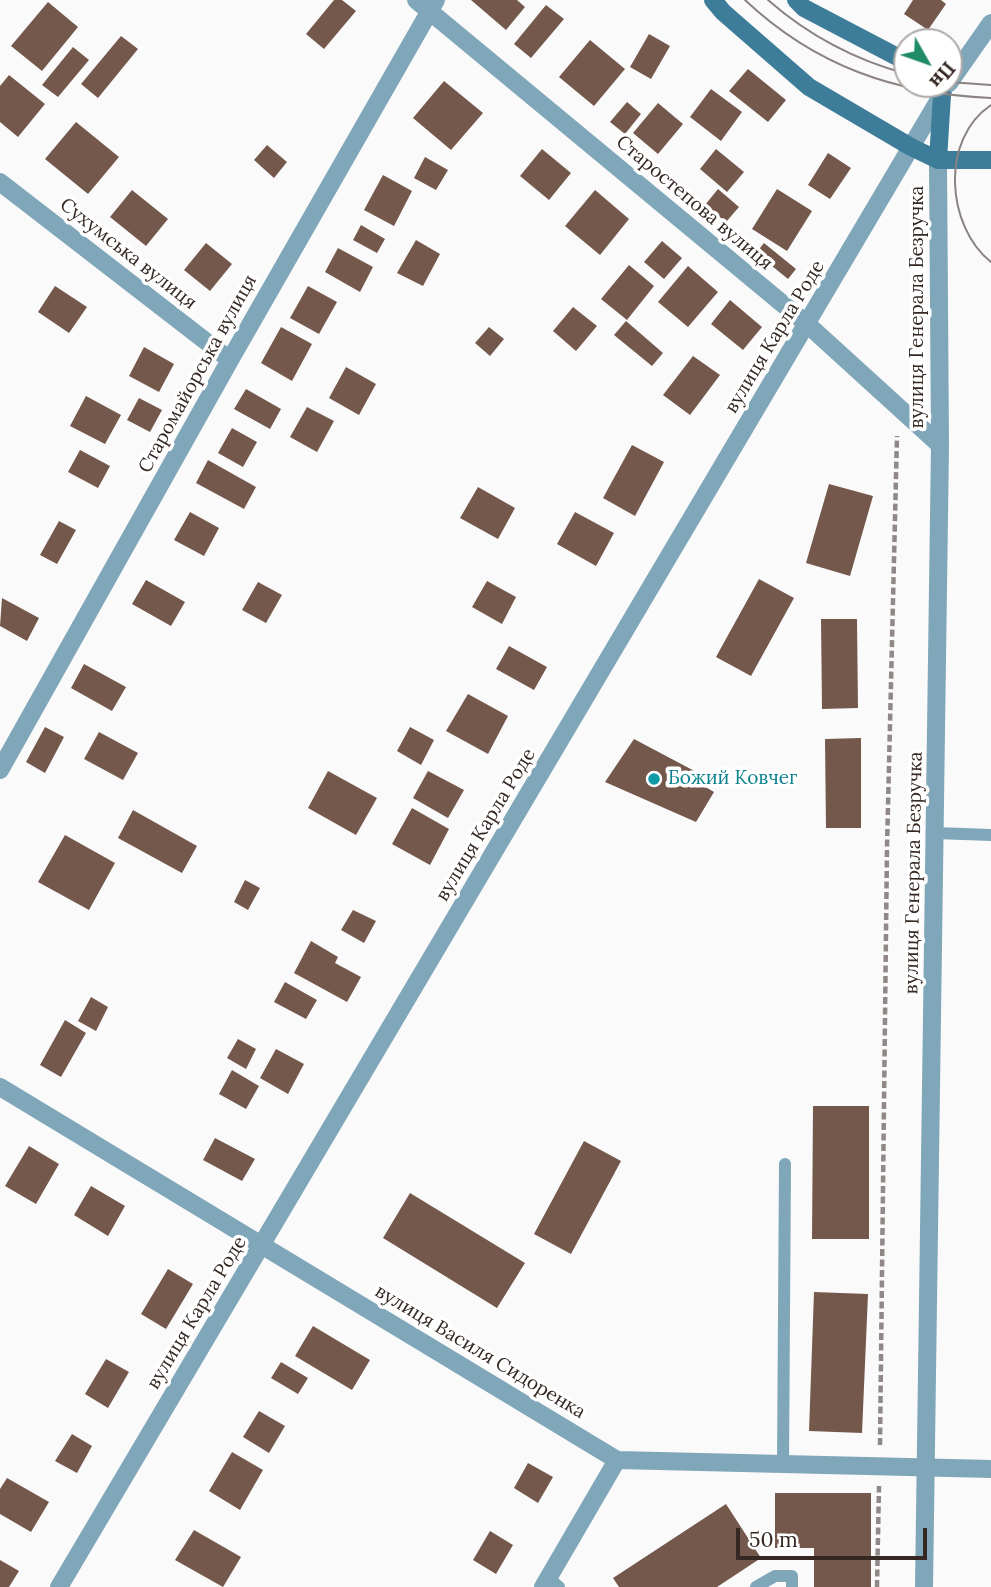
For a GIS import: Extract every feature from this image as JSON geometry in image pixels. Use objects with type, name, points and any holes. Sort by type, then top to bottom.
[{"type":"main road","points":[[713,0],[723,12],[809,87],[912,147],[938,160],[991,160]]},
{"type":"main road","points":[[796,0],[804,8],[893,55]]},
{"type":"main road","points":[[938,160],[942,98]]},
{"type":"street","name":"Старостепова вулиця","points":[[427,4],[807,324],[940,445]]},
{"type":"street","name":"Старомайорська вулиця","points":[[0,769],[427,4]]},
{"type":"street","name":"вулиця Карла Роде","points":[[963,60],[991,23]]},
{"type":"street","name":"вулиця Карла Роде","points":[[59,1587],[912,147],[937,98]]},
{"type":"street","name":"вулиця Генерала Безручка","points":[[925,1587],[940,445],[938,160]]},
{"type":"street","name":"Сухумська вулиця","points":[[0,182],[230,360]]},
{"type":"street","name":"вулиця Василя Сидоренка","points":[[0,1087],[617,1460],[991,1469]]},
{"type":"street","points":[[550,1584],[617,1460]]},
{"type":"lane","points":[[935,833],[991,835]]},
{"type":"lane","points":[[783,1465],[785,1164]]},
{"type":"lane","points":[[756,1587],[775,1576],[792,1576],[792,1587]]},
{"type":"path","points":[[877,1587],[887,848],[898,407]]},
{"type":"building","points":[[334,0],[342,0],[356,11],[324,49],[306,34]]},
{"type":"building","points":[[471,0],[517,0],[525,7],[506,30]]},
{"type":"building","points":[[913,0],[941,0],[946,4],[929,28],[925,28],[904,14]]},
{"type":"building","points":[[48,2],[78,27],[42,71],[11,46]]},
{"type":"building","points":[[546,5],[564,19],[531,58],[514,44]]},
{"type":"building","points":[[649,34],[670,46],[651,79],[630,67]]},
{"type":"building","points":[[121,36],[138,49],[98,98],[81,84]]},
{"type":"building","points":[[590,40],[625,69],[594,106],[559,77]]},
{"type":"building","points":[[73,47],[89,60],[58,97],[42,85]]},
{"type":"building","points":[[748,69],[786,100],[768,122],[729,91]]},
{"type":"building","points":[[9,75],[45,104],[18,137],[0,122],[0,86]]},
{"type":"building","points":[[444,81],[483,113],[451,150],[413,118]]},
{"type":"building","points":[[711,89],[742,112],[721,141],[690,117]]},
{"type":"building","points":[[627,102],[641,114],[625,134],[610,122]]},
{"type":"building","points":[[658,103],[683,124],[658,154],[633,133]]},
{"type":"building","points":[[76,122],[119,157],[88,194],[45,159]]},
{"type":"building","points":[[267,145],[287,162],[274,178],[254,160]]},
{"type":"building","points":[[542,149],[571,173],[549,200],[520,176]]},
{"type":"building","points":[[716,149],[744,172],[727,192],[700,169]]},
{"type":"building","points":[[828,153],[851,168],[830,199],[808,185]]},
{"type":"building","points":[[425,157],[448,170],[436,190],[414,178]]},
{"type":"building","points":[[383,175],[412,191],[394,226],[364,210]]},
{"type":"building","points":[[718,189],[739,207],[726,222],[705,205]]},
{"type":"building","points":[[777,189],[812,211],[787,251],[752,229]]},
{"type":"building","points":[[132,190],[168,219],[146,246],[110,217]]},
{"type":"building","points":[[595,190],[629,219],[600,255],[565,226]]},
{"type":"building","points":[[361,225],[385,239],[377,253],[353,240]]},
{"type":"building","points":[[416,240],[440,254],[423,286],[397,273]]},
{"type":"building","points":[[662,241],[682,258],[664,279],[644,262]]},
{"type":"building","points":[[206,243],[232,264],[210,291],[184,270]]},
{"type":"building","points":[[764,243],[796,269],[788,279],[756,253]]},
{"type":"building","points":[[338,248],[373,267],[360,292],[325,272]]},
{"type":"building","points":[[629,265],[654,286],[627,320],[601,299]]},
{"type":"building","points":[[688,266],[718,292],[688,327],[658,302]]},
{"type":"building","points":[[55,286],[87,307],[69,333],[38,312]]},
{"type":"building","points":[[308,286],[337,302],[319,334],[290,318]]},
{"type":"building","points":[[730,300],[762,327],[743,350],[711,324]]},
{"type":"building","points":[[573,307],[597,326],[576,351],[553,331]]},
{"type":"building","points":[[626,321],[663,353],[652,366],[614,335]]},
{"type":"building","points":[[281,327],[312,344],[292,381],[261,363]]},
{"type":"building","points":[[489,327],[504,339],[490,356],[475,343]]},
{"type":"building","points":[[144,347],[174,364],[159,392],[129,376]]},
{"type":"building","points":[[693,356],[720,375],[690,415],[663,395]]},
{"type":"building","points":[[346,367],[376,384],[359,415],[329,398]]},
{"type":"building","points":[[246,389],[281,409],[270,429],[234,409]]},
{"type":"building","points":[[86,396],[121,415],[105,444],[70,426]]},
{"type":"building","points":[[139,398],[162,410],[150,432],[127,420]]},
{"type":"building","points":[[307,407],[334,421],[317,452],[290,437]]},
{"type":"building","points":[[232,428],[257,442],[243,467],[218,453]]},
{"type":"building","points":[[632,445],[664,462],[635,516],[603,498]]},
{"type":"building","points":[[80,450],[110,466],[98,488],[68,472]]},
{"type":"building","points":[[208,460],[256,487],[244,509],[196,483]]},
{"type":"building","points":[[829,484],[873,496],[850,576],[806,563]]},
{"type":"building","points":[[478,487],[515,508],[498,539],[460,518]]},
{"type":"building","points":[[190,512],[219,528],[204,556],[174,540]]},
{"type":"building","points":[[575,512],[614,533],[596,566],[557,544]]},
{"type":"building","points":[[59,521],[76,530],[57,564],[40,555]]},
{"type":"building","points":[[759,579],[794,598],[751,676],[716,657]]},
{"type":"building","points":[[146,580],[185,602],[171,626],[132,604]]},
{"type":"building","points":[[487,581],[516,597],[502,624],[472,607]]},
{"type":"building","points":[[258,582],[282,595],[266,623],[242,610]]},
{"type":"building","points":[[2,598],[39,618],[27,641],[0,626]]},
{"type":"building","points":[[821,619],[857,619],[858,708],[822,709]]},
{"type":"building","points":[[509,646],[547,667],[534,690],[496,669]]},
{"type":"building","points":[[84,664],[126,687],[112,711],[71,688]]},
{"type":"building","points":[[468,694],[508,716],[488,754],[446,731]]},
{"type":"building","points":[[45,727],[64,737],[45,773],[26,762]]},
{"type":"building","points":[[410,727],[434,740],[421,765],[397,751]]},
{"type":"building","points":[[99,732],[138,753],[123,780],[84,759]]},
{"type":"building","points":[[861,738],[861,828],[826,828],[825,739]]},
{"type":"building","name":"Божий Ковчег","points":[[634,739],[702,775],[699,783],[714,792],[696,822],[605,782]]},
{"type":"building","points":[[328,771],[377,798],[356,835],[308,808]]},
{"type":"building","points":[[428,771],[464,790],[448,818],[413,798]]},
{"type":"building","points":[[412,808],[449,829],[430,865],[392,844]]},
{"type":"building","points":[[133,810],[197,846],[182,873],[118,838]]},
{"type":"building","points":[[65,835],[115,863],[89,910],[38,882]]},
{"type":"building","points":[[245,880],[260,888],[248,910],[234,902]]},
{"type":"building","points":[[353,910],[376,921],[364,943],[341,930]]},
{"type":"building","points":[[311,941],[338,957],[335,963],[361,977],[347,1002],[294,973]]},
{"type":"building","points":[[285,982],[317,1000],[306,1019],[274,1002]]},
{"type":"building","points":[[91,997],[108,1007],[96,1031],[78,1021]]},
{"type":"building","points":[[65,1020],[86,1033],[61,1077],[40,1065]]},
{"type":"building","points":[[238,1039],[256,1049],[246,1069],[227,1058]]},
{"type":"building","points":[[276,1049],[304,1064],[288,1094],[260,1078]]},
{"type":"building","points":[[232,1070],[259,1086],[246,1109],[219,1094]]},
{"type":"building","points":[[813,1106],[869,1106],[869,1239],[812,1239]]},
{"type":"building","points":[[215,1138],[255,1159],[242,1181],[203,1160]]},
{"type":"building","points":[[584,1141],[621,1161],[571,1254],[534,1234]]},
{"type":"building","points":[[29,1146],[59,1164],[36,1204],[5,1186]]},
{"type":"building","points":[[91,1186],[125,1206],[108,1236],[74,1215]]},
{"type":"building","points":[[410,1193],[525,1263],[497,1308],[383,1238]]},
{"type":"building","points":[[168,1269],[193,1284],[166,1329],[141,1314]]},
{"type":"building","points":[[814,1292],[868,1294],[862,1433],[809,1431]]},
{"type":"building","points":[[313,1326],[370,1360],[352,1390],[295,1356]]},
{"type":"building","points":[[106,1359],[129,1372],[108,1408],[85,1394]]},
{"type":"building","points":[[281,1362],[308,1378],[298,1394],[271,1378]]},
{"type":"building","points":[[259,1411],[285,1426],[269,1453],[243,1437]]},
{"type":"building","points":[[72,1434],[92,1446],[77,1473],[55,1461]]},
{"type":"building","points":[[232,1452],[263,1470],[240,1510],[209,1491]]},
{"type":"building","points":[[528,1463],[553,1477],[538,1503],[514,1488]]},
{"type":"building","points":[[7,1478],[49,1502],[31,1532],[0,1514],[0,1489]]},
{"type":"building","points":[[775,1493],[871,1493],[871,1587],[814,1587],[814,1548],[775,1548]]},
{"type":"building","points":[[726,1504],[761,1558],[717,1587],[619,1587],[613,1578]]},
{"type":"building","points":[[194,1530],[241,1557],[223,1587],[175,1560]]},
{"type":"building","points":[[490,1531],[513,1545],[496,1574],[473,1560]]},
{"type":"building","points":[[0,1560],[19,1571],[9,1587],[0,1587]]},
{"type":"tram line","points":[[745,0],[800,43],[859,72],[922,90],[991,98]]},
{"type":"tram line","points":[[768,0],[783,13],[833,45],[893,70]]},
{"type":"tram line","points":[[963,83],[991,85]]},
{"type":"tram line","points":[[991,105],[975,120],[963,139],[957,160],[955,183],[965,227],[976,246],[991,262]]},
{"type":"place","name":"Божий Ковчег","points":[[654,779]]}]
